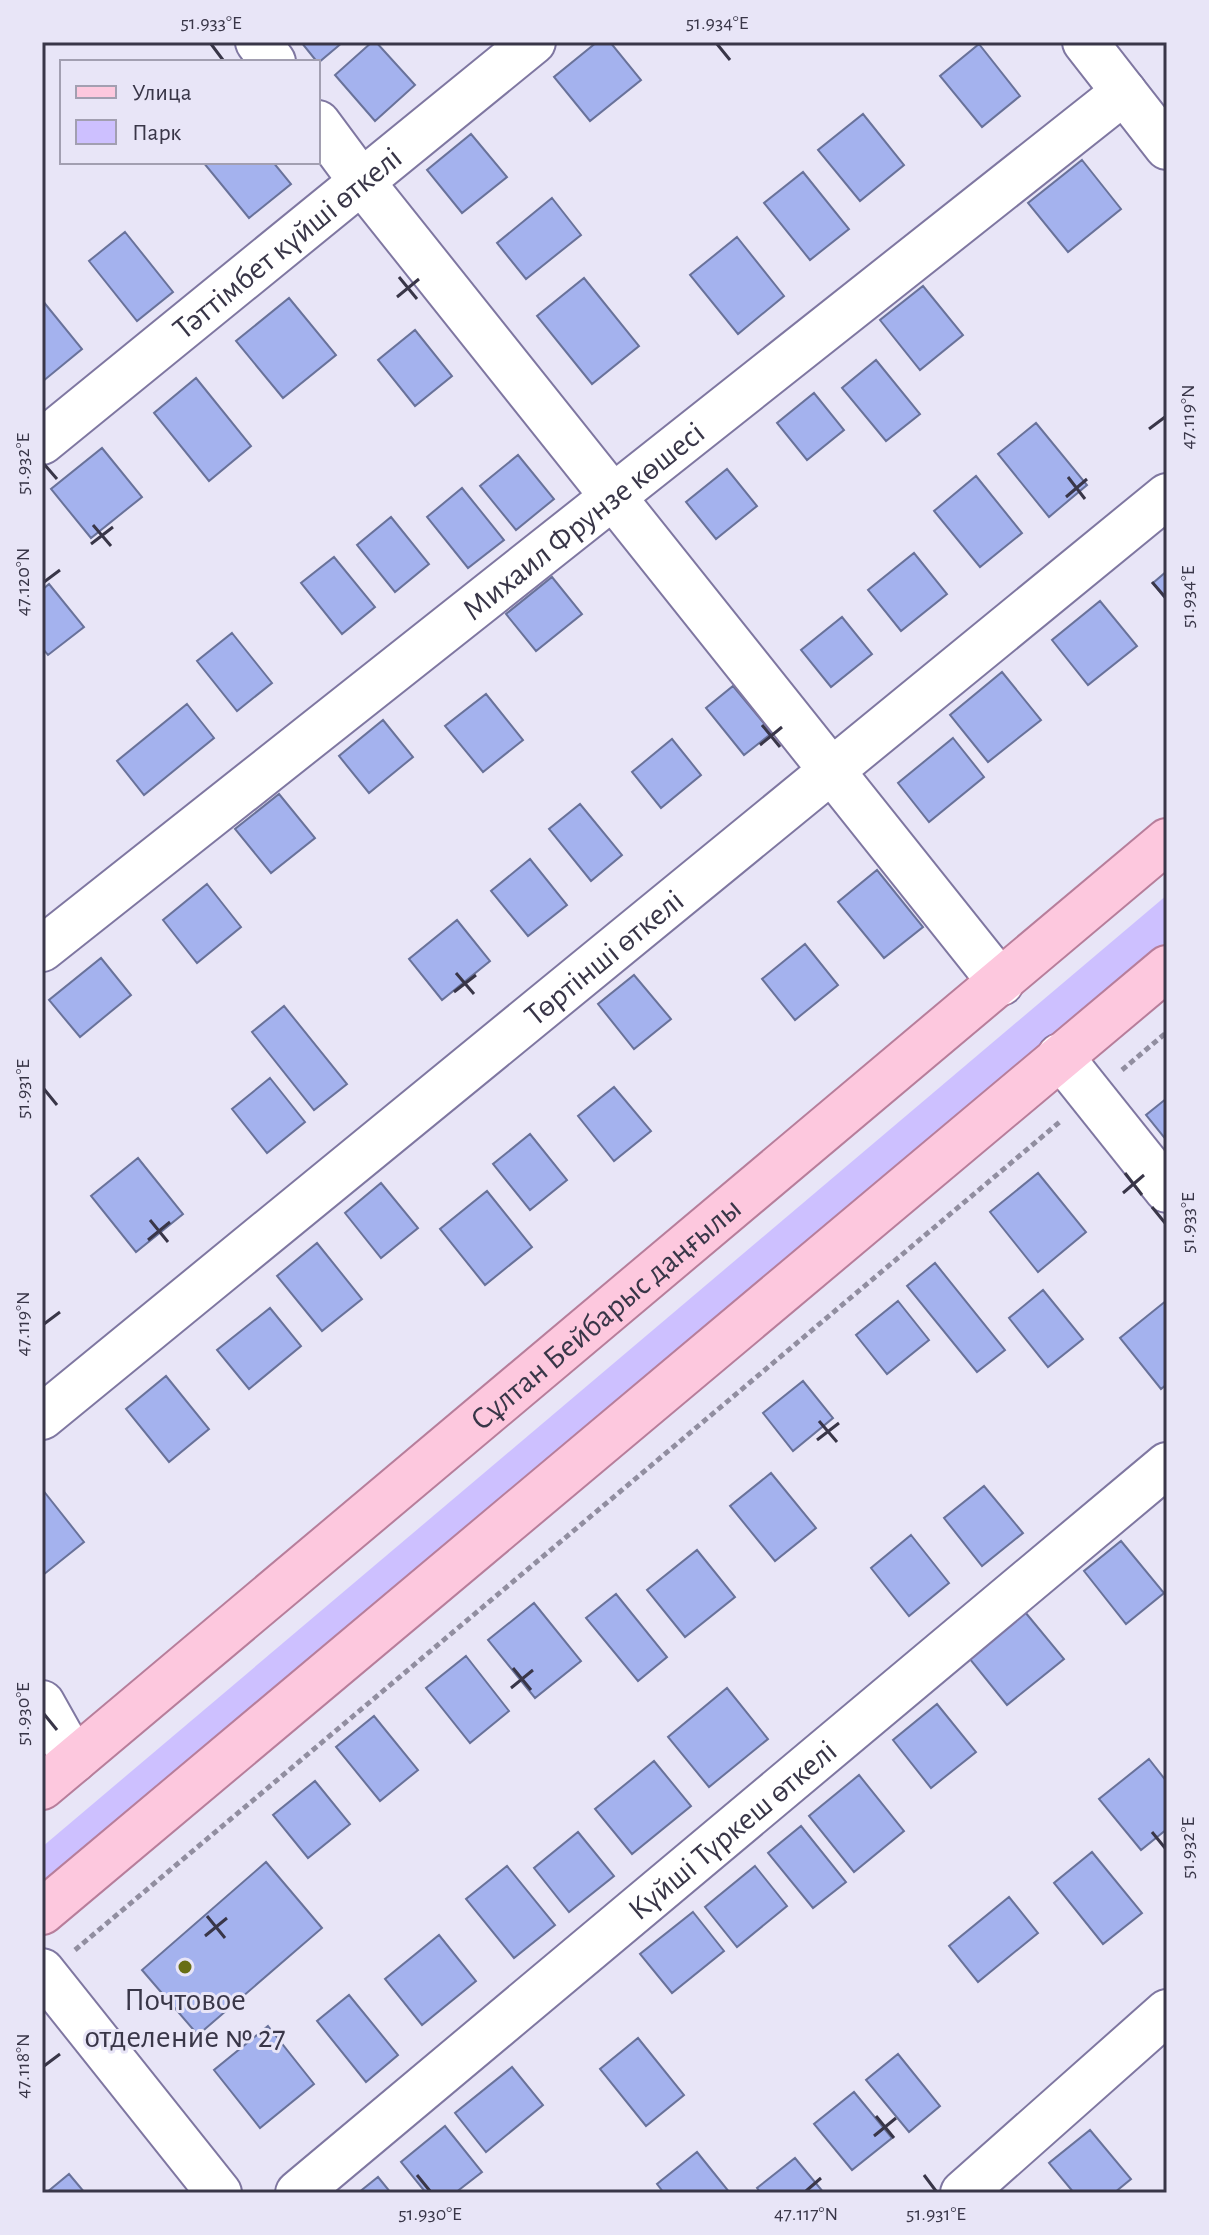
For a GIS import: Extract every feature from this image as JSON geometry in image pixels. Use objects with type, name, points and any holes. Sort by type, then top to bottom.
[{"type":"main road","name":"Сұлтан Бейбарыс даңғылы","points":[[58,1774],[1167,841]]},
{"type":"main road","points":[[42,1912],[1167,968]]},
{"type":"street","points":[[258,42],[272,60]]},
{"type":"street","name":"Тәттімбет күйші өткелі","points":[[42,442],[533,42]]},
{"type":"street","points":[[1085,42],[1167,147]]},
{"type":"street","name":"Михаил Фрунзе көшесі","points":[[42,949],[1124,92]]},
{"type":"street","points":[[320,126],[1001,983]]},
{"type":"street","name":"Төртінші өткелі","points":[[42,1417],[1167,496]]},
{"type":"street","points":[[1060,1056],[1167,1190]]},
{"type":"street","name":"Күйші Түркеш өткелі","points":[[298,2193],[1167,1465]]},
{"type":"street","points":[[42,1703],[58,1774]]},
{"type":"street","points":[[44,1973],[219,2193]]},
{"type":"street","points":[[963,2193],[1167,2012]]},
{"type":"path","points":[[44,1973],[1167,1032]]},
{"type":"green space","points":[[1167,895],[1167,941],[42,1892],[42,1847]]},
{"type":"building","points":[[301,42],[343,42],[320,61]]},
{"type":"building","points":[[372,42],[376,42],[415,85],[375,121],[335,75]]},
{"type":"building","points":[[597,42],[610,42],[641,80],[590,121],[554,77]]},
{"type":"building","points":[[979,44],[1020,96],[982,127],[940,76]]},
{"type":"building","points":[[863,114],[904,165],[860,201],[818,150]]},
{"type":"building","points":[[471,134],[507,177],[462,213],[427,170]]},
{"type":"building","points":[[1082,160],[1121,209],[1068,252],[1028,203]]},
{"type":"building","points":[[205,164],[275,164],[291,184],[249,218]]},
{"type":"building","points":[[803,172],[849,229],[810,260],[764,203]]},
{"type":"building","points":[[552,198],[581,235],[526,279],[497,243]]},
{"type":"building","points":[[125,232],[173,292],[137,321],[89,261]]},
{"type":"building","points":[[737,237],[784,296],[738,334],[690,275]]},
{"type":"building","points":[[584,278],[639,346],[592,384],[537,316]]},
{"type":"building","points":[[923,286],[963,335],[920,370],[880,320]]},
{"type":"building","points":[[289,298],[336,355],[283,398],[236,341]]},
{"type":"building","points":[[42,300],[82,349],[42,382]]},
{"type":"building","points":[[415,330],[452,376],[415,406],[378,360]]},
{"type":"building","points":[[876,360],[920,414],[886,441],[842,388]]},
{"type":"building","points":[[196,378],[251,446],[209,481],[154,413]]},
{"type":"building","points":[[814,393],[844,430],[807,460],[777,423]]},
{"type":"building","points":[[1036,423],[1087,485],[1049,517],[998,454]]},
{"type":"building","points":[[102,448],[142,497],[91,538],[51,489]]},
{"type":"building","points":[[518,455],[554,499],[516,530],[480,486]]},
{"type":"building","points":[[727,469],[757,506],[716,539],[686,502]]},
{"type":"building","points":[[976,476],[1022,533],[980,567],[934,511]]},
{"type":"building","points":[[462,488],[504,540],[468,568],[427,517]]},
{"type":"building","points":[[391,517],[429,564],[395,592],[357,545]]},
{"type":"building","points":[[914,553],[947,594],[901,631],[868,590]]},
{"type":"building","points":[[334,557],[375,607],[342,634],[301,583]]},
{"type":"building","points":[[1167,571],[1167,601],[1153,583]]},
{"type":"building","points":[[552,577],[582,614],[536,651],[506,614]]},
{"type":"building","points":[[49,584],[84,627],[48,655],[42,648],[42,590]]},
{"type":"building","points":[[1100,601],[1137,646],[1088,685],[1052,640]]},
{"type":"building","points":[[842,617],[872,654],[831,687],[801,650]]},
{"type":"building","points":[[232,633],[272,683],[237,711],[197,661]]},
{"type":"building","points":[[1002,672],[1041,720],[988,762],[950,715]]},
{"type":"building","points":[[733,686],[772,733],[744,755],[706,708]]},
{"type":"building","points":[[486,694],[523,740],[483,772],[445,726]]},
{"type":"building","points":[[187,704],[214,738],[144,795],[117,761]]},
{"type":"building","points":[[383,720],[413,757],[369,793],[339,756]]},
{"type":"building","points":[[953,738],[984,777],[929,822],[898,783]]},
{"type":"building","points":[[672,739],[701,775],[661,808],[632,772]]},
{"type":"building","points":[[279,794],[315,838],[271,873],[235,829]]},
{"type":"building","points":[[580,804],[622,855],[591,881],[549,829]]},
{"type":"building","points":[[530,859],[567,905],[528,936],[491,891]]},
{"type":"building","points":[[877,870],[923,927],[884,958],[838,902]]},
{"type":"building","points":[[207,884],[241,927],[197,963],[163,920]]},
{"type":"building","points":[[457,920],[490,961],[442,1000],[409,959]]},
{"type":"building","points":[[805,944],[838,985],[795,1020],[762,979]]},
{"type":"building","points":[[101,958],[131,995],[80,1037],[49,1000]]},
{"type":"building","points":[[634,975],[671,1019],[634,1049],[598,1004]]},
{"type":"building","points":[[284,1006],[347,1084],[314,1110],[252,1032]]},
{"type":"building","points":[[270,1078],[305,1122],[267,1153],[232,1109]]},
{"type":"building","points":[[614,1087],[651,1131],[614,1161],[578,1116]]},
{"type":"building","points":[[1167,1098],[1167,1141],[1146,1115]]},
{"type":"building","points":[[530,1134],[567,1180],[530,1210],[493,1164]]},
{"type":"building","points":[[138,1158],[183,1214],[136,1252],[91,1196]]},
{"type":"building","points":[[1038,1173],[1086,1232],[1038,1272],[990,1212]]},
{"type":"building","points":[[381,1183],[418,1228],[381,1258],[345,1213]]},
{"type":"building","points":[[487,1191],[532,1247],[485,1285],[440,1229]]},
{"type":"building","points":[[317,1243],[362,1299],[322,1331],[277,1276]]},
{"type":"building","points":[[935,1263],[1005,1350],[977,1372],[907,1286]]},
{"type":"building","points":[[1043,1290],[1083,1339],[1048,1367],[1009,1318]]},
{"type":"building","points":[[1167,1300],[1167,1384],[1161,1389],[1120,1338]]},
{"type":"building","points":[[898,1301],[929,1340],[887,1374],[856,1335]]},
{"type":"building","points":[[270,1308],[301,1346],[249,1389],[217,1350]]},
{"type":"building","points":[[166,1376],[209,1429],[169,1462],[126,1409]]},
{"type":"building","points":[[803,1381],[833,1418],[793,1451],[763,1413]]},
{"type":"building","points":[[771,1473],[816,1528],[775,1561],[730,1506]]},
{"type":"building","points":[[984,1486],[1023,1533],[982,1566],[944,1518]]},
{"type":"building","points":[[42,1489],[84,1542],[43,1575],[42,1573]]},
{"type":"building","points":[[911,1535],[949,1583],[909,1616],[871,1568]]},
{"type":"building","points":[[1121,1541],[1164,1593],[1126,1624],[1084,1571]]},
{"type":"building","points":[[697,1550],[735,1597],[685,1637],[647,1590]]},
{"type":"building","points":[[616,1594],[667,1657],[638,1681],[586,1618]]},
{"type":"building","points":[[534,1603],[581,1661],[535,1698],[488,1640]]},
{"type":"building","points":[[1025,1612],[1064,1659],[1007,1705],[969,1658]]},
{"type":"building","points":[[466,1656],[509,1711],[470,1743],[426,1688]]},
{"type":"building","points":[[727,1688],[768,1739],[709,1787],[668,1737]]},
{"type":"building","points":[[937,1704],[976,1752],[931,1788],[893,1740]]},
{"type":"building","points":[[374,1716],[418,1770],[380,1801],[336,1747]]},
{"type":"building","points":[[1149,1759],[1167,1782],[1167,1829],[1141,1850],[1099,1799]]},
{"type":"building","points":[[654,1761],[691,1806],[632,1854],[595,1809]]},
{"type":"building","points":[[859,1775],[904,1831],[854,1872],[809,1816]]},
{"type":"building","points":[[315,1781],[350,1824],[308,1858],[273,1815]]},
{"type":"building","points":[[801,1826],[846,1882],[813,1908],[768,1853]]},
{"type":"building","points":[[578,1832],[614,1876],[569,1912],[534,1868]]},
{"type":"building","points":[[1092,1852],[1142,1913],[1103,1944],[1054,1883]]},
{"type":"building","points":[[266,1862],[322,1928],[198,2035],[142,1970]]},
{"type":"building","points":[[507,1866],[555,1925],[514,1958],[466,1899]]},
{"type":"building","points":[[755,1866],[787,1906],[737,1947],[705,1907]]},
{"type":"building","points":[[1009,1897],[1038,1933],[978,1982],[949,1946]]},
{"type":"building","points":[[693,1912],[724,1951],[672,1993],[640,1954]]},
{"type":"building","points":[[439,1935],[476,1981],[422,2025],[385,1979]]},
{"type":"building","points":[[349,1995],[398,2055],[366,2082],[317,2021]]},
{"type":"building","points":[[268,2026],[314,2084],[260,2128],[214,2070]]},
{"type":"building","points":[[638,2038],[684,2095],[646,2126],[600,2069]]},
{"type":"building","points":[[898,2054],[940,2106],[909,2132],[866,2080]]},
{"type":"building","points":[[512,2067],[543,2105],[486,2152],[455,2113]]},
{"type":"building","points":[[854,2092],[892,2138],[852,2170],[814,2124]]},
{"type":"building","points":[[445,2126],[482,2172],[455,2193],[426,2193],[401,2162]]},
{"type":"building","points":[[1090,2130],[1131,2179],[1114,2193],[1074,2193],[1049,2163]]},
{"type":"building","points":[[697,2152],[730,2193],[664,2193],[657,2184]]},
{"type":"building","points":[[795,2158],[824,2193],[761,2193],[757,2188]]},
{"type":"building","points":[[69,2174],[85,2193],[46,2193]]},
{"type":"building","points":[[378,2177],[391,2193],[358,2193]]},
{"type":"place","name":"Почтовое отделение № 27","points":[[185,1967]]}]
